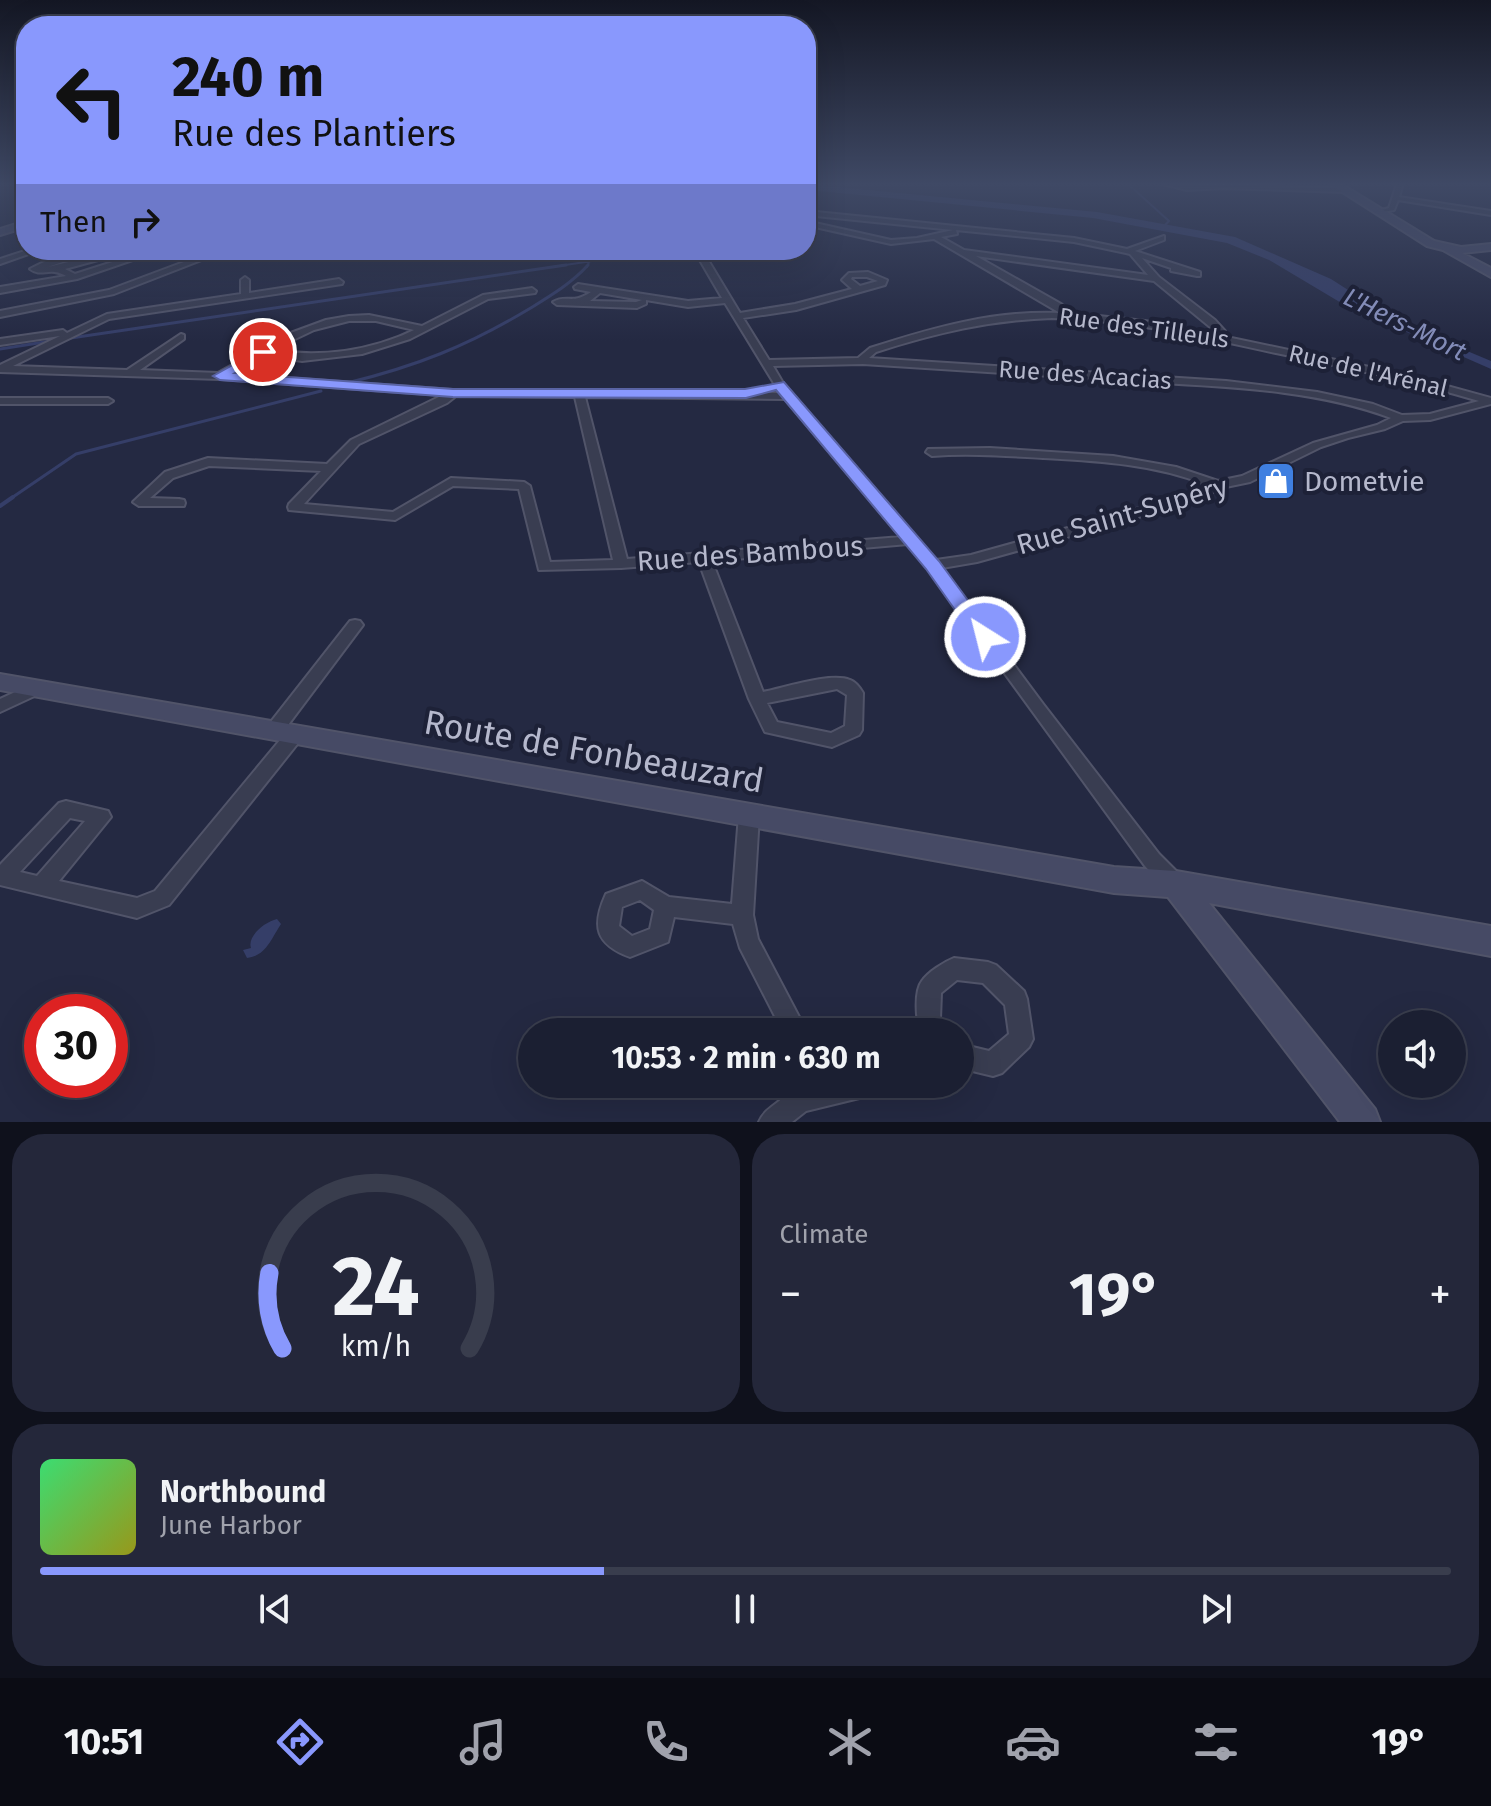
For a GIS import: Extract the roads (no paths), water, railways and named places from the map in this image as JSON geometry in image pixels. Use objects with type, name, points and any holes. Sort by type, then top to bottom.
[{"type":"street","points":[[861,236],[905,242],[936,237],[1068,315]]},
{"type":"street","points":[[1037,236],[1128,251],[1197,274]]},
{"type":"street","points":[[1423,236],[1469,249],[1491,273]]},
{"type":"street","points":[[1430,236],[1469,249],[1491,246]]},
{"type":"street","points":[[1128,251],[1161,238]]},
{"type":"street","points":[[1128,251],[1212,322],[1220,331],[1217,337]]},
{"type":"street","points":[[963,252],[1153,274],[1182,269]]},
{"type":"street","points":[[982,263],[1000,256]]},
{"type":"street","points":[[63,260],[34,271],[88,260]]},
{"type":"street","points":[[0,290],[74,277],[127,260]]},
{"type":"street","points":[[0,314],[111,292],[196,260]]},
{"type":"street","points":[[704,260],[784,390],[933,565],[1123,822],[1176,884],[1362,1122]]},
{"type":"street","points":[[58,268],[74,277]]},
{"type":"street","points":[[245,280],[245,296]]},
{"type":"street","points":[[0,369],[107,317],[339,282]]},
{"type":"street","points":[[578,287],[688,304],[727,300]]},
{"type":"street","points":[[738,316],[763,314],[858,289]]},
{"type":"street","points":[[581,303],[599,290]]},
{"type":"street","points":[[263,352],[302,358],[359,352],[384,346],[424,329],[486,297],[532,291]]},
{"type":"street","points":[[557,302],[637,305],[651,298]]},
{"type":"street","name":"Rue des Tilleuls","points":[[863,361],[866,354],[873,350],[964,323],[1022,316],[1068,315],[1129,321],[1244,343]]},
{"type":"street","points":[[220,376],[308,329],[345,319],[375,318],[424,329]]},
{"type":"street","points":[[0,342],[79,331]]},
{"type":"street","points":[[131,372],[181,337]]},
{"type":"street","name":"Rue de l'Arénal","points":[[1244,343],[1429,382],[1491,401]]},
{"type":"street","name":"Rue des Acacias","points":[[765,363],[863,361],[1226,384],[1317,395],[1369,406],[1401,418]]},
{"type":"street","points":[[0,369],[220,376],[453,393],[746,394],[784,390]]},
{"type":"street","points":[[453,393],[443,401],[355,442],[294,507],[395,516],[451,482],[524,486],[544,567],[621,564]]},
{"type":"street","name":"Rue des Bambous","points":[[579,393],[621,564],[910,540]]},
{"type":"street","points":[[0,401],[108,401]]},
{"type":"street","name":"Rue Saint-Supéry","points":[[933,565],[972,559],[1191,498],[1217,485],[1246,479],[1317,445],[1381,427],[1401,418],[1430,417],[1491,401]]},
{"type":"street","points":[[932,452],[962,449],[1132,461],[1189,474],[1217,485]]},
{"type":"street","points":[[179,503],[139,502],[169,475],[208,462],[329,468]]},
{"type":"street","points":[[704,557],[757,699],[766,720],[778,730],[832,740],[853,730],[855,693],[847,685],[837,683],[757,699]]},
{"type":"street","points":[[43,884],[101,817],[66,809],[2,877],[137,908],[162,898],[286,730],[355,625]]},
{"type":"street","name":"Route de Fonbeauzard","points":[[0,682],[286,730],[1114,880],[1176,884],[1491,941]]},
{"type":"street","points":[[0,706],[37,688]]},
{"type":"street","points":[[749,815],[742,915],[748,941],[788,1018]]},
{"type":"street","points":[[665,906],[742,915]]},
{"type":"street","points":[[928,1018],[930,988],[954,969],[988,973],[1016,999],[1021,1039],[993,1064],[974,1059]]},
{"type":"street","points":[[772,1122],[797,1098]]},
{"type":"water","points":[[1191,236],[1235,237],[1331,279],[1398,322],[1491,361],[1491,369],[1343,304],[1269,260],[1227,243]]},
{"type":"water","points":[[277,919],[281,924],[267,946],[254,957],[247,958],[243,950],[251,948],[254,935]]},
{"type":"waterway","points":[[552,267],[589,261]]},
{"type":"waterway","points":[[588,265],[589,261]]},
{"type":"waterway","points":[[64,339],[566,265]]},
{"type":"waterway","points":[[347,383],[419,362],[484,334],[553,294],[588,265]]},
{"type":"waterway","points":[[0,349],[51,341]]},
{"type":"waterway","points":[[10,499],[76,454],[321,391]]},
{"type":"waterway","points":[[0,506],[13,497]]},
{"type":"place","name":"Dometvie","points":[[1276,481]]},
{"type":"water label","name":"L'Hers-Mort","points":[[1405,324]]}]
